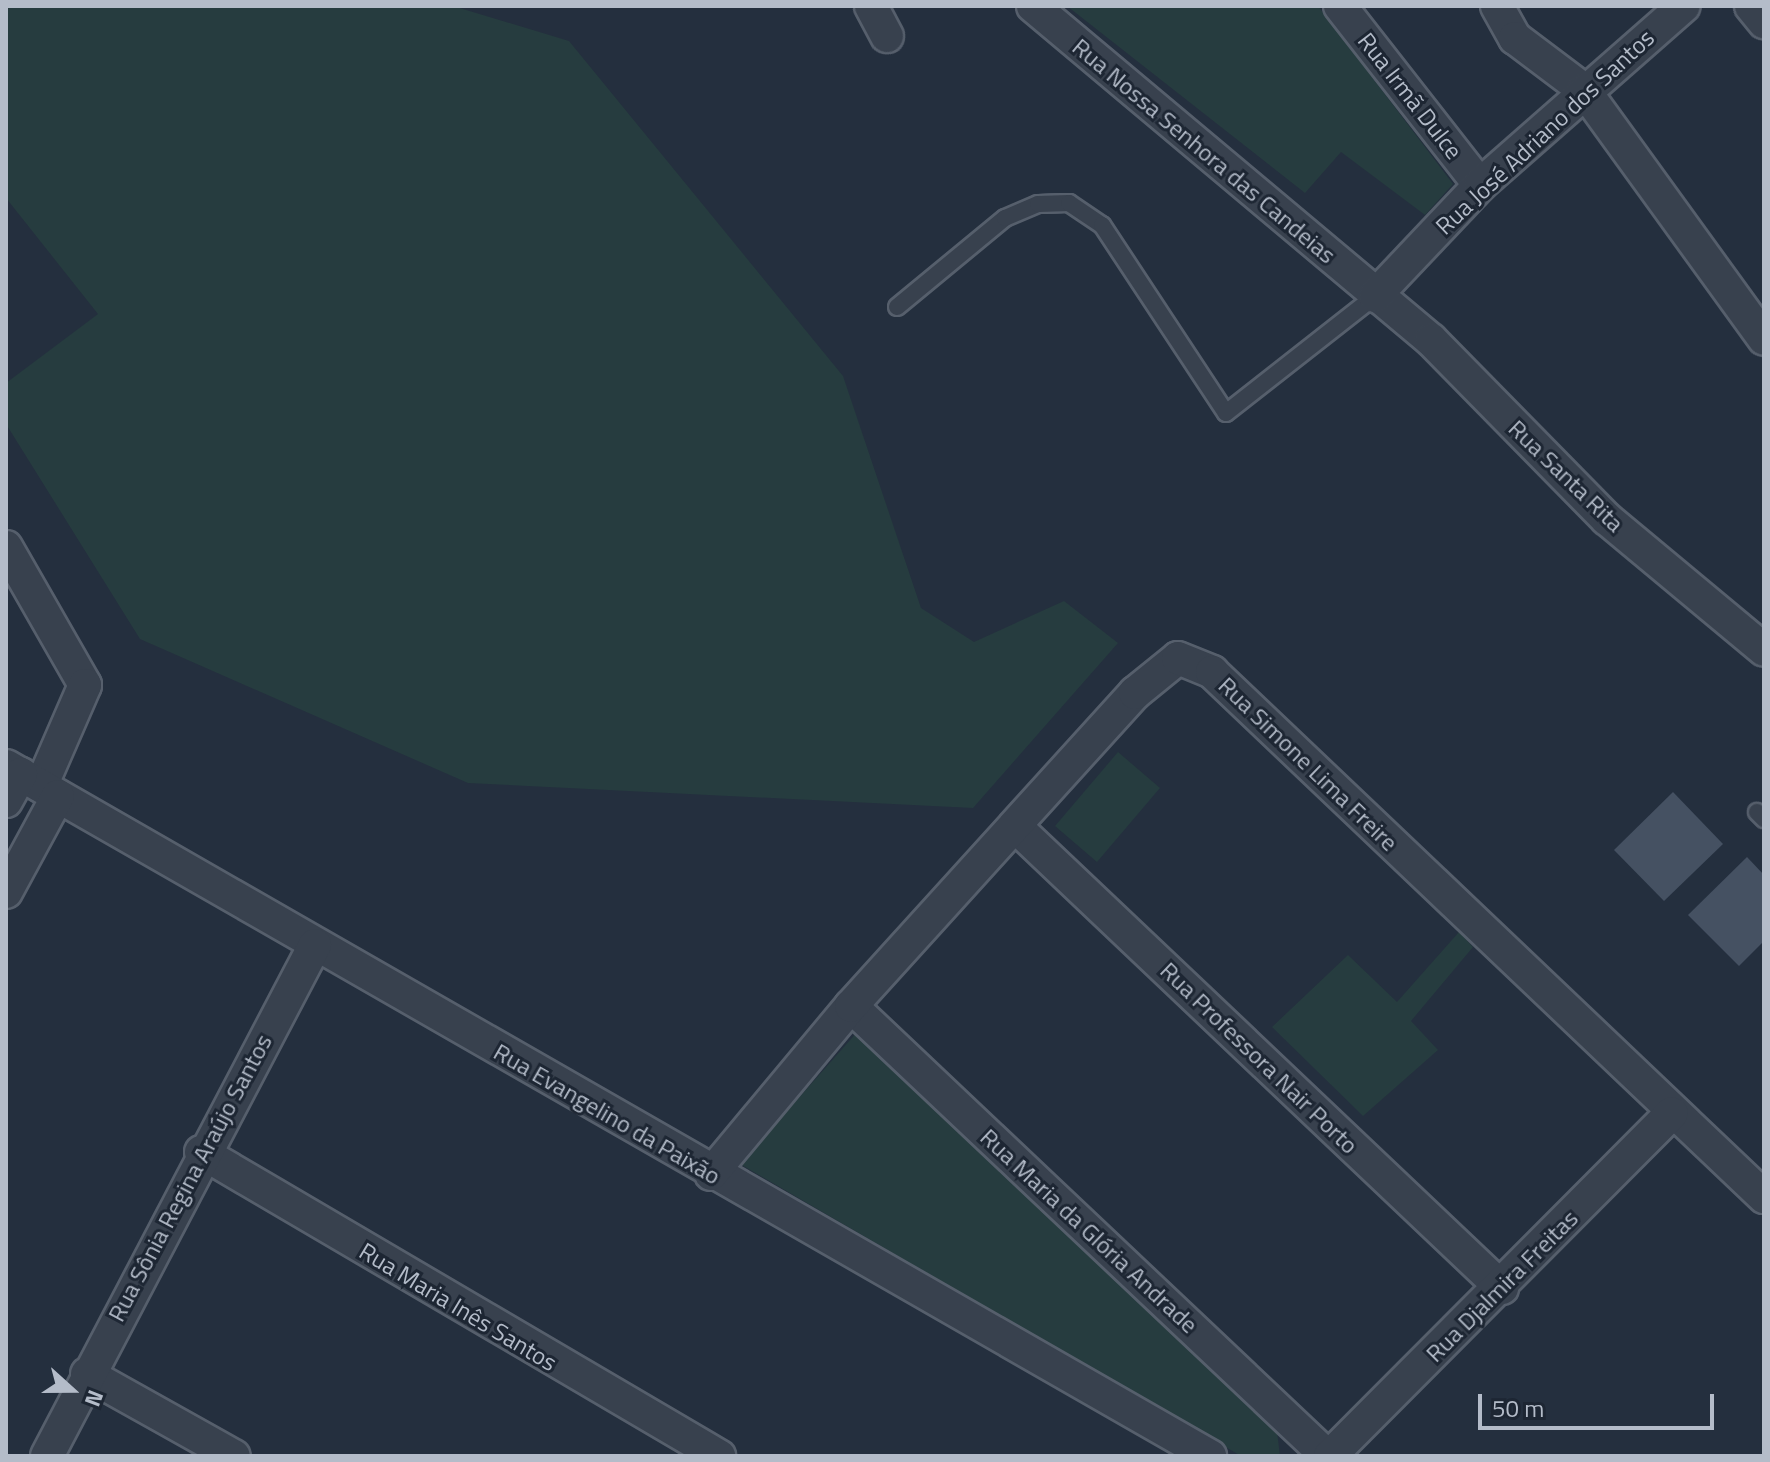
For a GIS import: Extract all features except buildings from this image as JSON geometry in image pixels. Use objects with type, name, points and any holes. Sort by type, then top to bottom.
[{"type":"street","points":[[871,6],[887,36]]},
{"type":"street","name":"Rua Nossa Senhora das Candeias","points":[[1033,6],[1375,296]]},
{"type":"street","name":"Rua Irmã Dulce","points":[[1340,6],[1480,185]]},
{"type":"street","points":[[1497,6],[1515,38],[1584,90],[1764,339]]},
{"type":"street","name":"Rua José Adriano dos Santos","points":[[1375,296],[1480,185],[1584,90],[1684,6]]},
{"type":"street","points":[[1751,6],[1764,22]]},
{"type":"street","name":"Rua Santa Rita","points":[[1375,296],[1431,340],[1607,519],[1764,650]]},
{"type":"street","points":[[6,547],[85,685],[26,785],[6,892]]},
{"type":"street","name":"Rua Simone Lima Freire","points":[[711,1174],[851,1006],[1135,693],[1167,664],[1187,659],[1212,672],[1672,1113],[1764,1197]]},
{"type":"street","name":"Rua Evangelino da Paixão","points":[[26,785],[315,945],[711,1174],[1210,1456]]},
{"type":"street","name":"Rua Professora Nair Porto","points":[[1016,827],[1502,1288]]},
{"type":"street","name":"Rua Sônia Regina Araújo Santos","points":[[47,1456],[201,1152],[315,945]]},
{"type":"street","name":"Rua Maria da Glória Andrade","points":[[851,1006],[1328,1456]]},
{"type":"street","name":"Rua Djalmira Freitas","points":[[1328,1456],[1502,1288],[1672,1113]]},
{"type":"street","name":"Rua Maria Inês Santos","points":[[201,1152],[719,1456]]},
{"type":"street","points":[[87,1374],[234,1456]]},
{"type":"lane","points":[[897,307],[1005,218],[1038,204],[1079,206],[1116,245],[1226,413],[1375,296]]},
{"type":"green space","points":[[6,6],[453,6],[569,41],[843,376],[921,608],[974,642],[1064,601],[1118,643],[973,808],[468,783],[140,639],[6,424],[6,383],[98,314],[6,198]]},
{"type":"green space","points":[[1067,6],[1318,6],[1453,184],[1425,215],[1341,152],[1305,193]]},
{"type":"green space","points":[[1118,752],[1160,788],[1097,862],[1055,826]]},
{"type":"green space","points":[[1459,932],[1473,947],[1411,1021],[1438,1050],[1363,1116],[1272,1027],[1348,955],[1397,1002]]},
{"type":"green space","points":[[859,1030],[1276,1423],[1280,1456],[1241,1456],[740,1164]]}]
